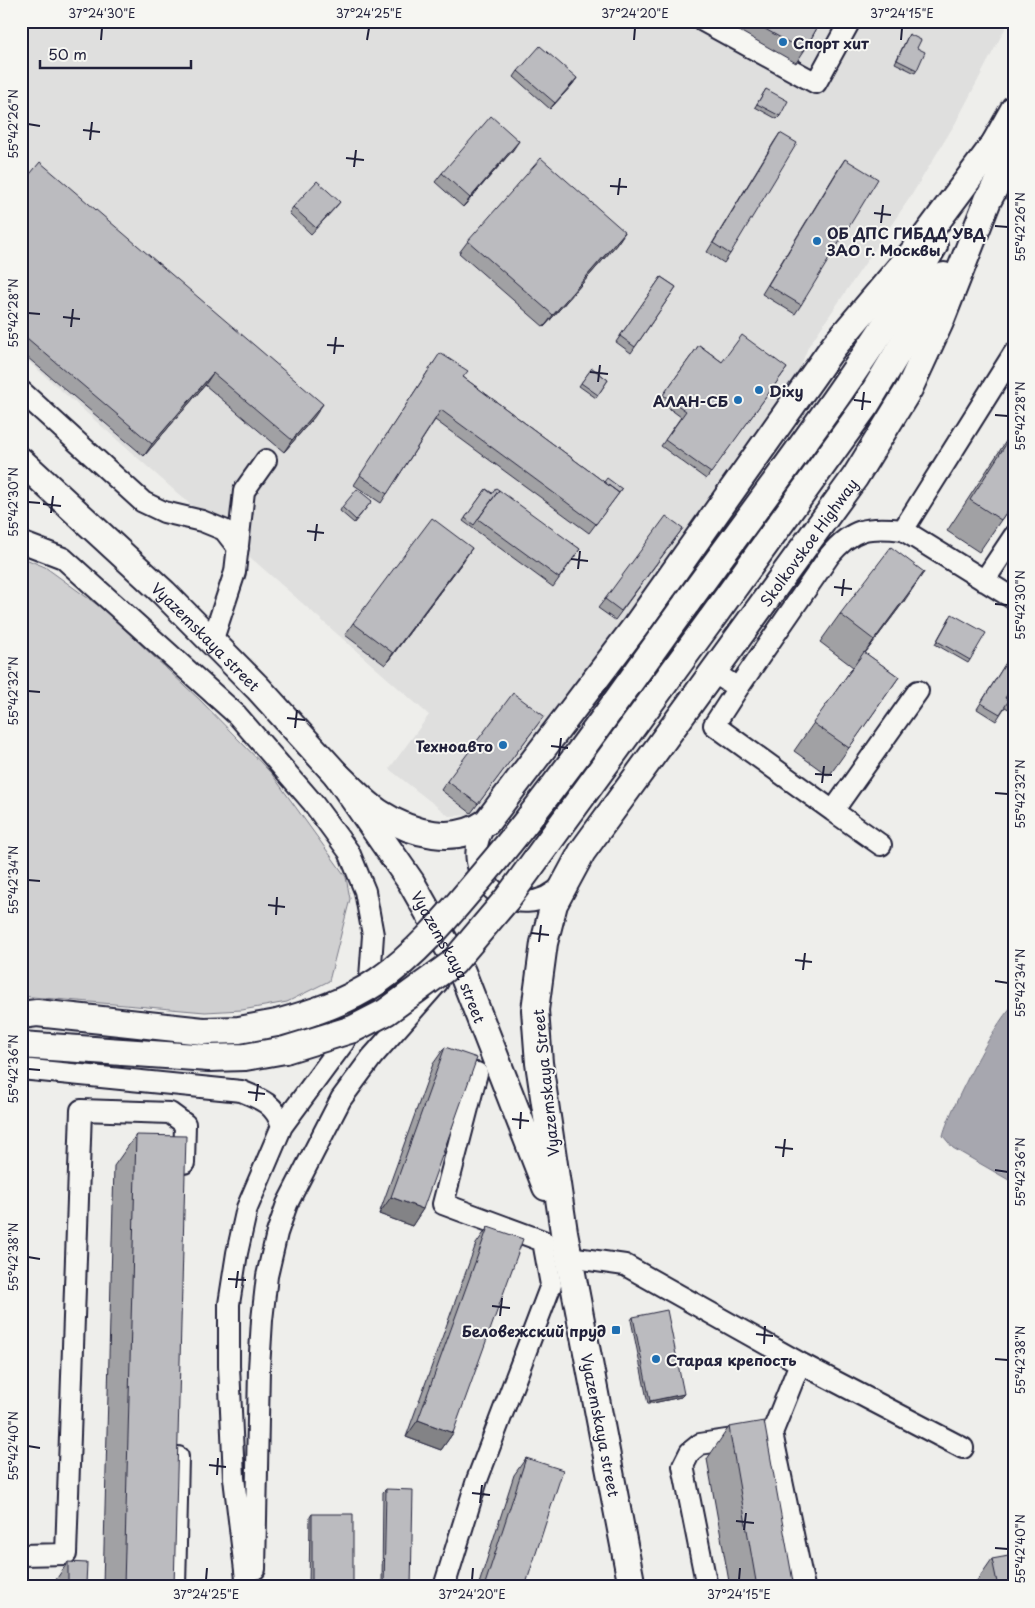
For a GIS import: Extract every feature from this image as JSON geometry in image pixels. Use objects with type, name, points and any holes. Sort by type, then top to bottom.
[{"type":"main road","name":"Skolkovskoe Highway","points":[[559,894],[582,852],[855,477],[910,389],[940,322],[988,200],[1006,161],[1014,109]]},
{"type":"main road","points":[[26,1013],[203,1031],[239,1030],[276,1023],[333,1005],[355,994],[401,963],[431,935],[530,819],[839,391],[913,283],[1006,161]]},
{"type":"main road","points":[[337,775],[381,814],[412,830],[438,835],[464,834],[475,830],[487,822],[636,626],[834,346],[920,244],[1006,161]]},
{"type":"main road","points":[[21,1045],[209,1058],[245,1057],[285,1050],[353,1029],[386,1012],[453,963],[507,899],[866,405],[921,316],[988,200]]},
{"type":"main road","name":"Vyazemskaya street","points":[[21,461],[128,560],[212,642],[258,688],[337,775],[411,882],[462,972],[564,1232],[632,1587]]},
{"type":"main road","name":"Vyazemskaya Street","points":[[559,894],[540,971],[535,1010],[540,1063],[564,1232]]},
{"type":"street","points":[[703,21],[816,83],[850,21]]},
{"type":"street","points":[[903,530],[1014,353]]},
{"type":"street","points":[[21,390],[143,502],[164,512],[202,521],[224,530],[238,548]]},
{"type":"street","points":[[212,642],[235,572],[244,491],[266,460]]},
{"type":"street","points":[[881,844],[714,725],[842,540],[857,531],[882,527],[903,530],[1014,599]]},
{"type":"street","points":[[984,581],[1014,536]]},
{"type":"street","points":[[21,542],[63,558],[237,715],[313,803],[349,852],[365,891],[373,935],[370,978],[361,1007],[344,1042],[282,1126],[247,1208],[229,1304],[229,1366],[234,1478],[247,1587]]},
{"type":"street","points":[[713,672],[738,688]]},
{"type":"street","points":[[833,810],[918,691]]},
{"type":"street","points":[[487,822],[478,836],[476,854],[483,878],[494,891],[517,902],[534,902],[559,894]]},
{"type":"street","points":[[255,1587],[258,1369],[262,1320],[267,1276],[287,1204],[341,1099],[372,1057],[453,963]]},
{"type":"street","points":[[21,1069],[241,1091],[263,1100],[273,1108],[282,1126]]},
{"type":"street","points":[[444,1587],[477,1480],[552,1285],[543,1241],[443,1204],[477,1073]]},
{"type":"street","points":[[170,1113],[182,1085]]},
{"type":"street","points":[[21,1555],[66,1554],[81,1110],[170,1113],[185,1124],[184,1183]]},
{"type":"street","points":[[569,1257],[625,1265],[800,1363],[964,1448]]},
{"type":"street","points":[[800,1363],[772,1433],[804,1587]]},
{"type":"street","points":[[707,1587],[683,1466],[690,1452],[700,1444],[772,1433]]},
{"type":"street","points":[[175,1587],[178,1439]]},
{"type":"shaded area","points":[[21,21],[1009,21],[956,122],[911,196],[808,347],[788,400],[478,815],[449,816],[389,769],[429,715],[21,355]]},
{"type":"shaded area","points":[[21,557],[45,567],[103,609],[200,700],[271,773],[346,877],[350,899],[329,981],[287,1002],[242,1010],[205,1012],[21,996]]},
{"type":"shaded area","points":[[1014,1005],[1014,1183],[953,1148],[943,1136],[974,1066],[997,1027]]},
{"type":"building","points":[[751,21],[821,21],[804,51]]},
{"type":"building","points":[[909,34],[921,40],[917,48],[925,52],[917,70],[897,60]]},
{"type":"building","points":[[540,46],[577,78],[555,103],[518,71]]},
{"type":"building","points":[[766,89],[788,101],[780,116],[757,104]]},
{"type":"building","points":[[491,116],[519,141],[470,198],[442,173]]},
{"type":"building","points":[[780,133],[797,143],[730,254],[713,243]]},
{"type":"building","points":[[541,158],[625,232],[553,315],[468,241]]},
{"type":"building","name":"ОБ ДПС ГИБДД УВД ЗАО г. Москвы","points":[[845,159],[878,179],[801,305],[768,285]]},
{"type":"building","points":[[40,162],[323,404],[292,440],[213,373],[152,444],[21,333],[21,185]]},
{"type":"building","points":[[317,181],[340,202],[316,228],[293,207]]},
{"type":"building","points":[[661,277],[676,287],[635,347],[620,336]]},
{"type":"building","points":[[742,335],[787,368],[711,473],[665,440],[686,411],[663,395],[699,345],[722,362]]},
{"type":"building","points":[[440,353],[468,371],[463,377],[619,493],[596,524],[441,410],[387,494],[360,475]]},
{"type":"building","points":[[592,368],[608,380],[598,395],[581,383]]},
{"type":"building","points":[[1014,432],[1014,501],[1001,520],[970,500]]},
{"type":"building","points":[[607,478],[622,489],[619,493],[604,482]]},
{"type":"building","points":[[496,488],[499,490],[474,525],[465,518],[486,489],[492,494]]},
{"type":"building","points":[[357,489],[372,501],[356,520],[342,507]]},
{"type":"building","points":[[499,490],[580,549],[559,578],[478,519]]},
{"type":"building","points":[[666,516],[683,528],[621,611],[605,599]]},
{"type":"building","points":[[432,518],[472,548],[393,653],[353,623]]},
{"type":"building","points":[[891,547],[924,572],[874,640],[840,614]]},
{"type":"building","points":[[952,614],[986,633],[970,660],[937,641]]},
{"type":"building","points":[[864,652],[899,677],[849,748],[813,723]]},
{"type":"building","points":[[1009,658],[1014,660],[1014,684],[1005,698],[1009,700],[1000,714],[981,703]]},
{"type":"building","points":[[1014,685],[1014,699],[1007,695]]},
{"type":"building","points":[[513,693],[544,716],[478,804],[447,781]]},
{"type":"building","points":[[445,1047],[477,1058],[423,1209],[391,1197]]},
{"type":"building","points":[[136,1135],[186,1136],[174,1587],[68,1587],[68,1562],[87,1563],[86,1584],[124,1586]]},
{"type":"building","points":[[488,1227],[523,1239],[453,1433],[418,1420]]},
{"type":"building","name":"Старая крепость","points":[[667,1310],[684,1394],[650,1401],[633,1317]]},
{"type":"building","points":[[764,1421],[794,1587],[757,1587],[729,1427]]},
{"type":"building","points":[[526,1458],[563,1470],[525,1587],[484,1587]]},
{"type":"building","points":[[386,1489],[413,1490],[411,1587],[384,1587]]},
{"type":"building","points":[[312,1514],[353,1514],[353,1587],[312,1587]]},
{"type":"building","points":[[1014,1555],[1014,1587],[998,1587],[992,1559]]},
{"type":"place","name":"Спорт хит","points":[[783,42]]},
{"type":"place","name":"ОБ ДПС ГИБДД УВД ЗАО г. Москвы","points":[[817,241]]},
{"type":"place","name":"Dixy","points":[[759,390]]},
{"type":"place","name":"АЛАН-СБ","points":[[738,400]]},
{"type":"place","name":"Техноавто","points":[[503,745]]},
{"type":"place","name":"Беловежский пруд","points":[[616,1330]]},
{"type":"place","name":"Старая крепость","points":[[656,1359]]}]
